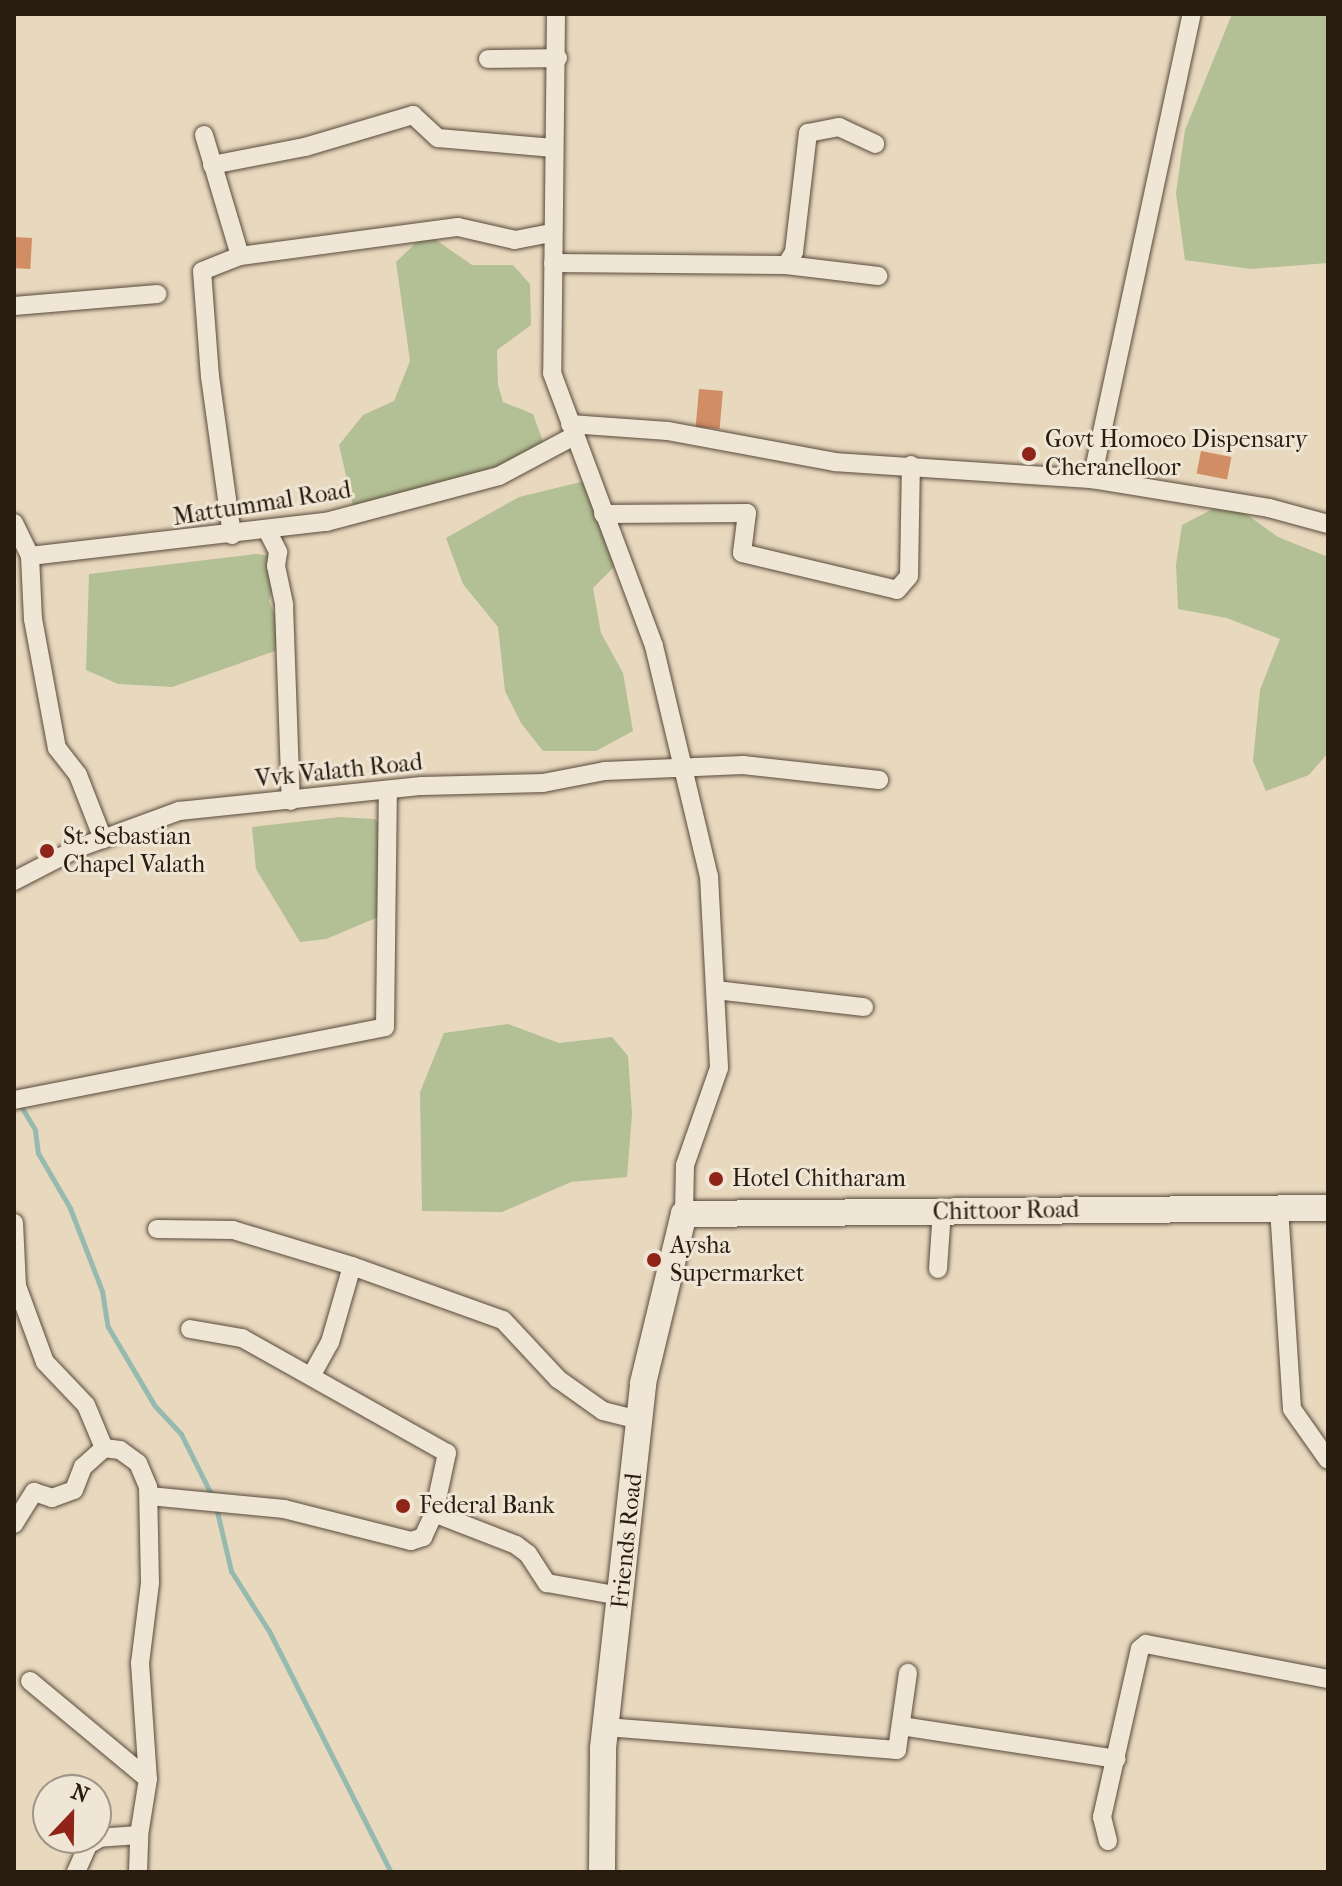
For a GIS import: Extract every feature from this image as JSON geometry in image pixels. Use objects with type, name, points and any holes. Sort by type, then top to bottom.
[{"type":"main road","name":"Chittoor Road","points":[[684,1214],[1328,1208]]},
{"type":"main road","name":"Friends Road","points":[[602,1872],[606,1727],[643,1383],[684,1214]]},
{"type":"street","points":[[556,14],[558,58],[552,233],[552,373],[654,646],[709,876],[719,1068],[685,1165],[684,1214]]},
{"type":"street","points":[[1092,479],[1192,14]]},
{"type":"street","points":[[488,59],[558,58]]},
{"type":"street","points":[[212,165],[305,147],[413,115],[438,138],[554,148]]},
{"type":"street","points":[[786,265],[794,252],[808,133],[839,127],[875,144]]},
{"type":"street","points":[[204,135],[240,256]]},
{"type":"street","points":[[232,535],[210,377],[202,271],[240,256],[458,227],[515,240],[552,233]]},
{"type":"street","points":[[553,263],[786,265],[878,276]]},
{"type":"street","points":[[14,306],[158,294]]},
{"type":"street","points":[[572,430],[668,431],[835,462],[1092,479],[1269,508],[1328,524]]},
{"type":"street","name":"Mattummal Road","points":[[30,556],[326,522],[499,476],[572,430]]},
{"type":"street","points":[[603,514],[747,513],[742,553],[897,590],[909,576],[911,465]]},
{"type":"street","points":[[14,530],[30,556],[33,619],[57,748],[78,775],[103,839]]},
{"type":"street","points":[[267,530],[278,552],[276,566],[284,605],[291,801]]},
{"type":"street","name":"Vvk Valath Road","points":[[14,881],[103,839],[179,811],[388,790],[543,783],[605,771],[743,765],[879,780]]},
{"type":"street","points":[[14,1100],[385,1027],[388,790]]},
{"type":"street","points":[[716,990],[864,1007]]},
{"type":"street","points":[[1279,1208],[1292,1409],[1328,1460]]},
{"type":"street","points":[[938,1269],[942,1211]]},
{"type":"street","points":[[14,1223],[17,1286],[45,1362],[86,1405],[104,1448]]},
{"type":"street","points":[[157,1229],[233,1230],[352,1266],[503,1320],[558,1379],[603,1411],[639,1420]]},
{"type":"street","points":[[311,1376],[330,1342],[352,1266]]},
{"type":"street","points":[[149,1496],[284,1509],[411,1541],[423,1537],[434,1513],[447,1453],[242,1338],[190,1329]]},
{"type":"street","points":[[14,1524],[34,1492],[52,1498],[74,1490],[83,1467],[104,1448],[120,1450],[138,1463],[149,1496],[150,1583],[140,1663],[148,1779],[139,1835],[138,1872]]},
{"type":"street","points":[[434,1513],[516,1545],[528,1554],[547,1583],[621,1596]]},
{"type":"street","points":[[1108,1841],[1102,1817],[1140,1649],[1146,1644],[1328,1679]]},
{"type":"street","points":[[606,1727],[897,1750],[908,1673]]},
{"type":"street","points":[[30,1681],[148,1779]]},
{"type":"street","points":[[901,1726],[1116,1759]]},
{"type":"street","points":[[76,1872],[88,1845],[100,1838],[139,1835]]},
{"type":"green space","points":[[1232,14],[1328,16],[1328,263],[1251,269],[1185,260],[1176,193],[1185,130]]},
{"type":"green space","points":[[426,233],[472,265],[513,265],[530,284],[531,325],[497,350],[498,385],[503,402],[533,414],[546,450],[519,465],[355,514],[339,445],[363,415],[394,401],[410,361],[396,262]]},
{"type":"green space","points":[[589,480],[623,558],[593,588],[601,633],[623,673],[633,731],[596,751],[543,751],[521,723],[505,691],[498,627],[463,584],[446,538],[519,497]]},
{"type":"green space","points":[[1228,501],[1278,537],[1328,557],[1328,753],[1309,775],[1266,791],[1253,761],[1260,690],[1280,639],[1227,618],[1178,609],[1176,565],[1182,525]]},
{"type":"green space","points":[[256,554],[271,556],[275,584],[269,601],[282,632],[275,651],[172,687],[118,684],[86,670],[89,574]]},
{"type":"green space","points":[[340,817],[375,819],[388,834],[381,916],[326,939],[300,942],[256,869],[252,827]]},
{"type":"green space","points":[[508,1024],[559,1043],[612,1037],[628,1056],[632,1114],[627,1177],[571,1182],[502,1212],[422,1211],[420,1092],[444,1033]]},
{"type":"building","points":[[14,237],[32,238],[30,269],[14,268]]},
{"type":"building","points":[[699,389],[723,391],[720,429],[696,427]]},
{"type":"building","points":[[1201,451],[1231,457],[1227,479],[1197,474]]},
{"type":"waterway","points":[[19,1103],[35,1130],[38,1153],[70,1208],[102,1291],[108,1327],[155,1406],[181,1434],[213,1498]]},
{"type":"waterway","points":[[216,1507],[231,1571],[269,1631],[391,1872]]},
{"type":"place","name":"Govt Homoeo Dispensary Cheranelloor","points":[[1029,454]]},
{"type":"place","name":"St. Sebastian Chapel Valath","points":[[47,851]]},
{"type":"place","name":"Hotel Chitharam","points":[[716,1179]]},
{"type":"place","name":"Aysha Supermarket","points":[[654,1260]]},
{"type":"place","name":"Federal Bank","points":[[403,1506]]}]
